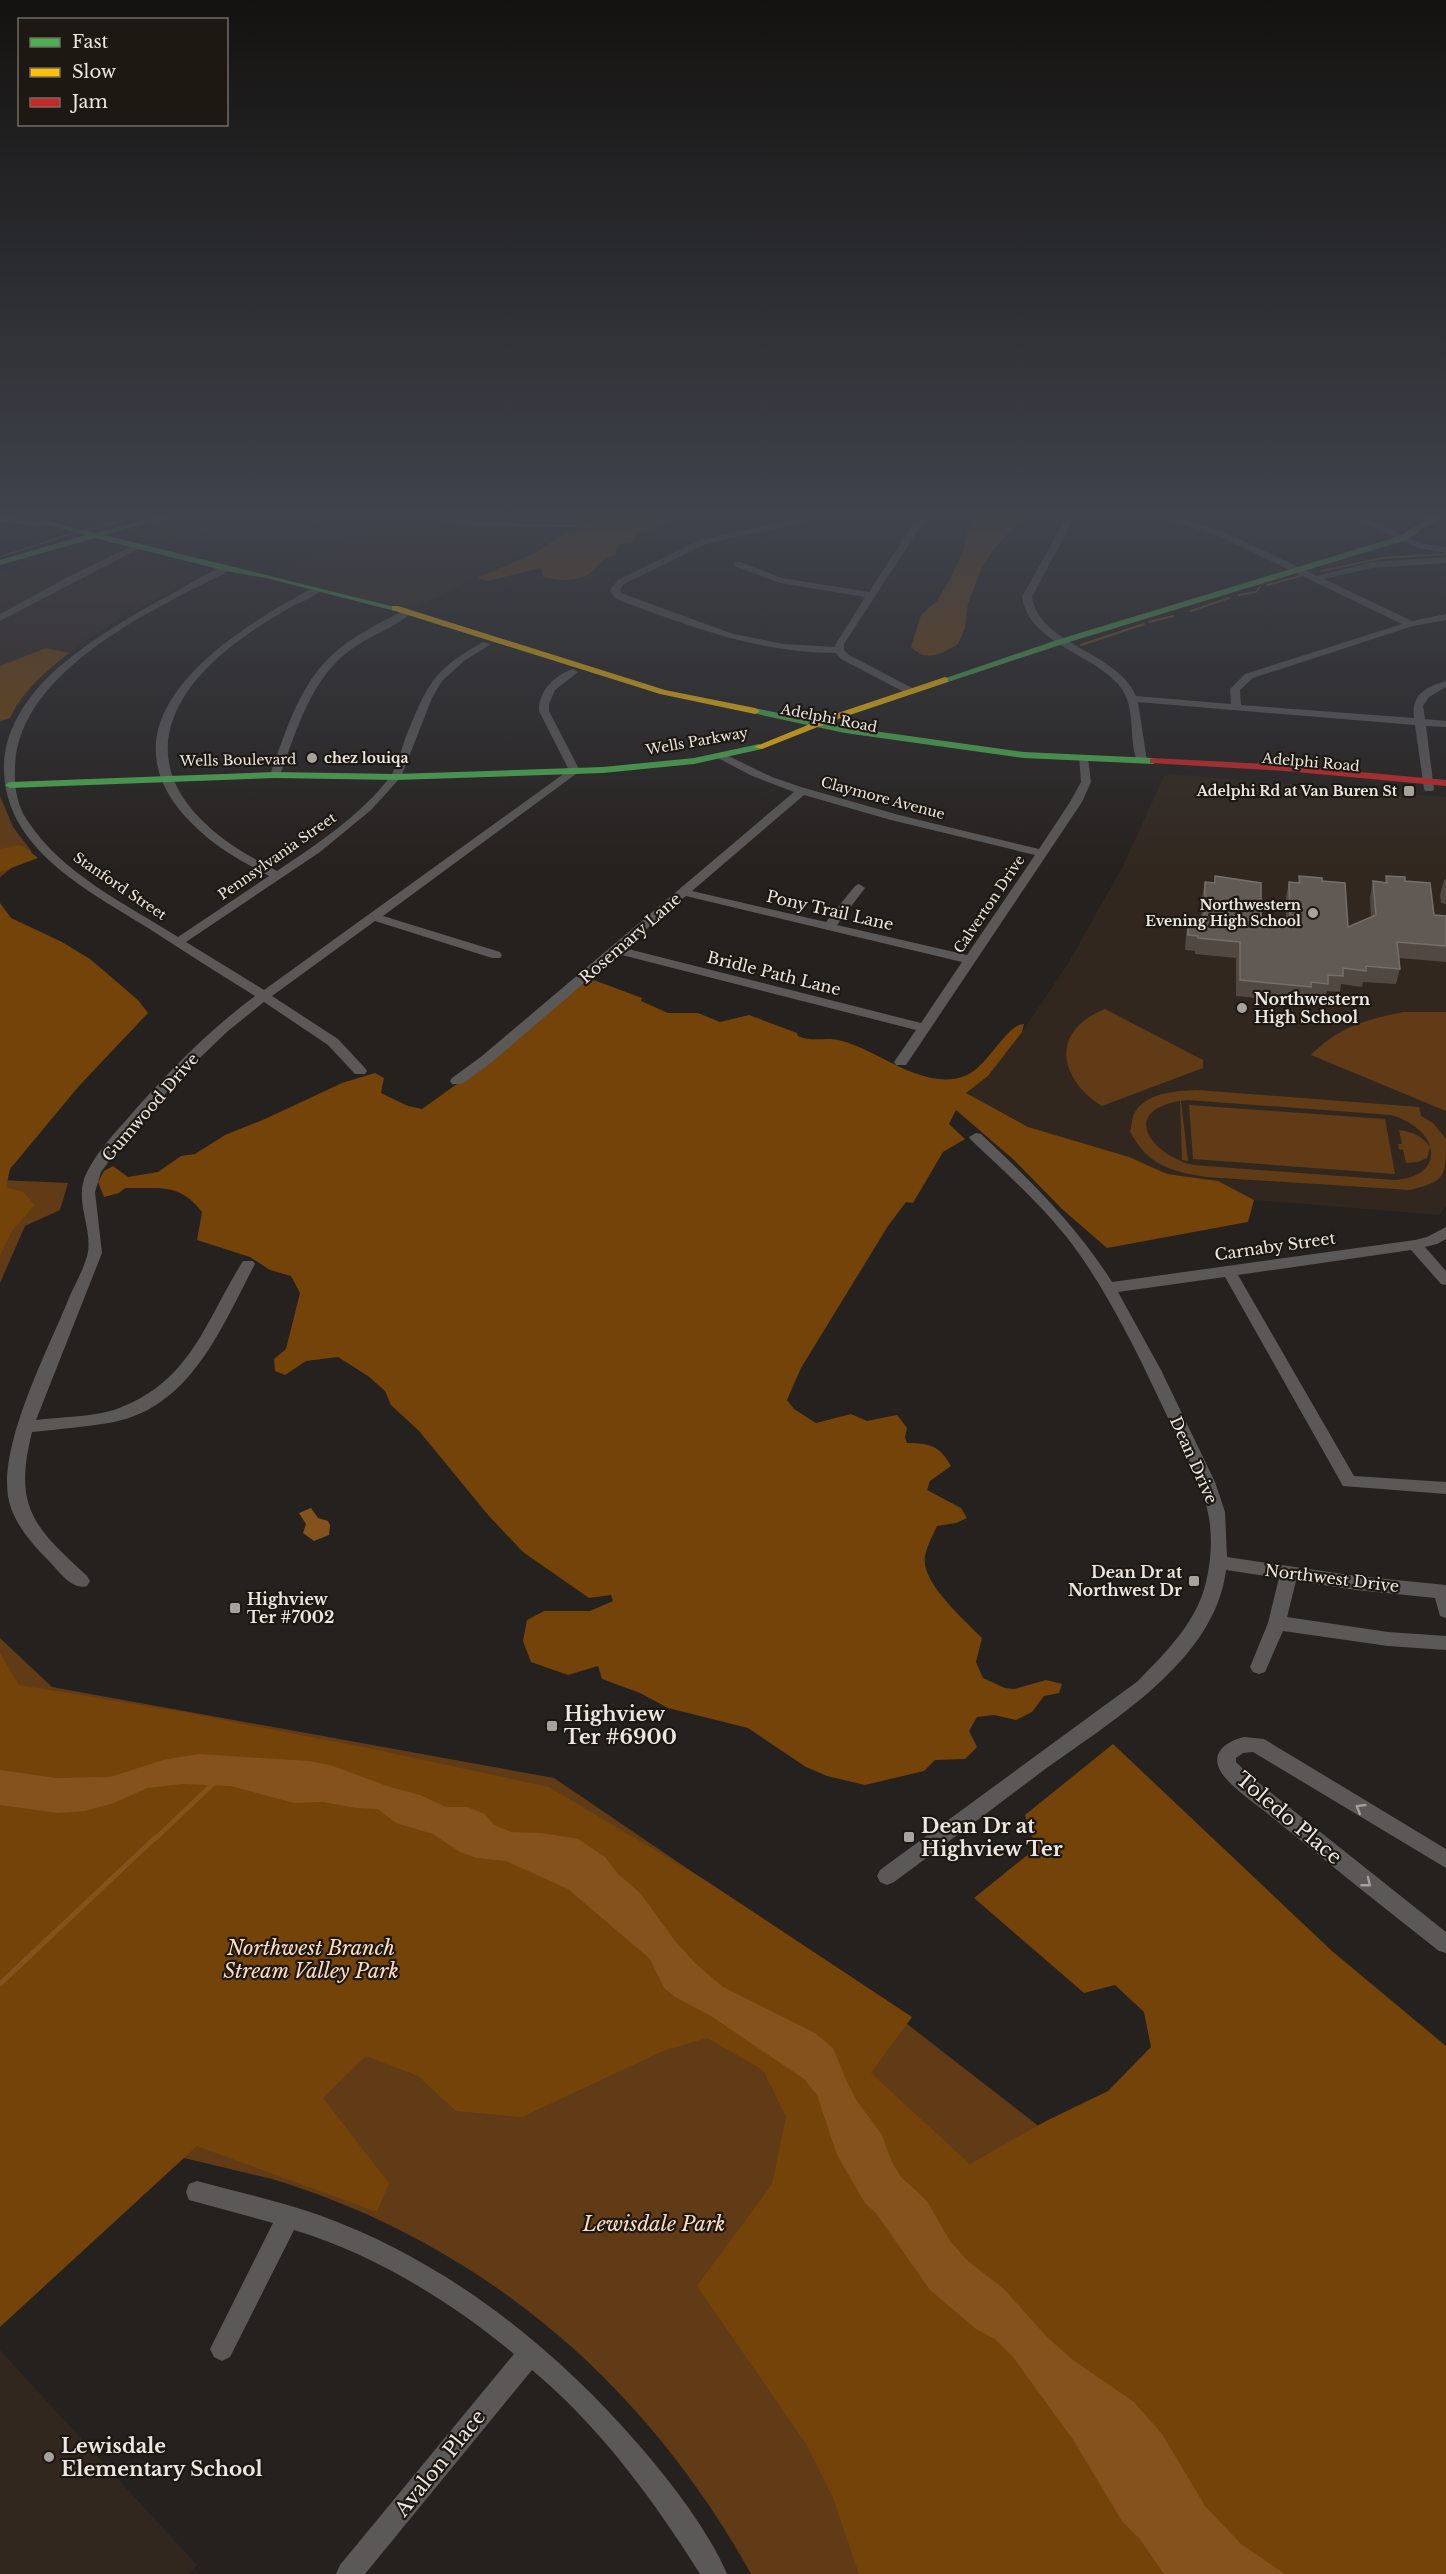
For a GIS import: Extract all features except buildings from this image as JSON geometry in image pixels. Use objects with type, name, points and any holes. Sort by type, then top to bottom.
[{"type":"main road","name":"Adelphi Road","points":[[452,632],[666,701],[802,730],[909,748],[1019,761],[1142,760],[1285,768],[1428,785],[1446,790]]},
{"type":"main road","name":"Adelphi Road","points":[[460,632],[656,690],[885,737],[1083,762],[1428,785],[1446,783]]},
{"type":"main road","name":"Wells Parkway","points":[[575,771],[652,766],[722,756],[763,746],[816,724],[910,691],[1093,632]]},
{"type":"main road","name":"Wells Boulevard","points":[[10,785],[275,775],[396,777],[575,771]]},
{"type":"street","name":"Stanford Street","points":[[112,632],[77,656],[55,675],[34,699],[17,727],[9,759],[10,785],[18,815],[48,851],[93,888],[326,1035],[360,1071]]},
{"type":"street","points":[[245,632],[210,659],[183,687],[171,708],[162,739],[161,755],[165,778],[180,805],[204,831],[243,858],[275,875]]},
{"type":"street","points":[[275,775],[309,697],[326,666],[353,644],[373,632]]},
{"type":"street","points":[[723,632],[746,640],[795,650],[839,650],[851,660],[910,691]]},
{"type":"street","points":[[839,650],[840,639],[845,632]]},
{"type":"street","points":[[1052,632],[1109,669],[1126,685],[1133,699],[1142,760]]},
{"type":"street","points":[[1236,706],[1235,689],[1250,676],[1386,632]]},
{"type":"street","name":"Pennsylvania Street","points":[[178,942],[275,875],[316,850],[353,822],[396,777],[434,685],[442,673],[459,659],[486,644]]},
{"type":"street","points":[[573,672],[549,690],[543,705],[575,771]]},
{"type":"street","points":[[1428,785],[1418,706],[1420,699],[1446,684]]},
{"type":"street","points":[[1133,699],[1446,724]]},
{"type":"street","name":"Claymore Avenue","points":[[722,756],[760,778],[801,792],[897,819],[1042,853]]},
{"type":"street","name":"Calverton Drive","points":[[901,1062],[1082,792],[1086,782],[1083,762]]},
{"type":"street","name":"Gumwood Drive","points":[[81,1581],[16,1517],[9,1503],[6,1484],[13,1450],[25,1427],[96,1253],[95,1229],[88,1190],[93,1174],[134,1120],[197,1052],[263,996],[575,771]]},
{"type":"street","name":"Rosemary Lane","points":[[457,1082],[801,792]]},
{"type":"street","points":[[829,927],[859,888]]},
{"type":"street","name":"Pony Trail Lane","points":[[683,892],[970,960]]},
{"type":"street","points":[[372,916],[496,955]]},
{"type":"street","name":"Bridle Path Lane","points":[[616,950],[924,1028]]},
{"type":"street","name":"Dean Drive","points":[[887,1876],[1144,1686],[1174,1656],[1199,1622],[1208,1606],[1218,1562],[1216,1509],[1204,1475],[1161,1387],[1107,1288],[1064,1226],[976,1137]]},
{"type":"street","name":"Carnaby Street","points":[[1107,1288],[1416,1245],[1432,1241],[1446,1232]]},
{"type":"street","points":[[1416,1245],[1446,1280]]},
{"type":"street","points":[[25,1427],[114,1416],[145,1403],[173,1383],[196,1359],[248,1264]]},
{"type":"street","points":[[1229,1271],[1349,1482],[1446,1488]]},
{"type":"street","name":"Northwest Drive","points":[[1218,1562],[1289,1574],[1445,1592]]},
{"type":"street","points":[[1259,1667],[1277,1623],[1289,1574]]},
{"type":"street","points":[[1445,1592],[1446,1611]]},
{"type":"street","points":[[1277,1623],[1388,1639],[1446,1643]]},
{"type":"street","name":"Toledo Place","points":[[1446,1860],[1257,1745],[1246,1743],[1236,1747],[1227,1756],[1227,1765],[1243,1782],[1446,1944]]},
{"type":"street","points":[[197,2192],[288,2217],[337,2234],[416,2273],[469,2306],[530,2353],[602,2421],[643,2468],[684,2523],[714,2574]]},
{"type":"street","points":[[222,2349],[288,2217]]},
{"type":"street","name":"Avalon Place","points":[[349,2574],[530,2353]]},
{"type":"shaded area","points":[[0,632],[99,632],[79,645],[39,679],[9,720],[0,722]]},
{"type":"shaded area","name":"Northwestern High School","points":[[1172,774],[1446,797],[1446,1206],[1439,1215],[1254,1200],[1127,1182],[966,1093],[988,1076],[1022,1032],[1067,965],[1123,866],[1164,776]]},
{"type":"shaded area","points":[[311,1508],[318,1518],[328,1521],[330,1525],[329,1535],[314,1541],[303,1533],[306,1524],[299,1513]]},
{"type":"shaded area","points":[[199,1754],[308,1761],[330,1765],[390,1787],[420,1795],[446,1807],[467,1807],[485,1814],[494,1825],[511,1832],[541,1833],[578,1839],[605,1857],[618,1874],[641,1894],[675,1941],[695,1963],[723,1987],[815,2033],[833,2048],[857,2101],[882,2135],[891,2160],[901,2177],[927,2201],[950,2241],[968,2261],[1004,2289],[1047,2337],[1073,2360],[1134,2402],[1162,2434],[1205,2506],[1241,2544],[1285,2574],[1164,2574],[1139,2538],[1122,2521],[1074,2441],[1013,2357],[995,2339],[976,2329],[930,2290],[876,2213],[865,2203],[837,2155],[817,2095],[804,2079],[711,2016],[675,1997],[664,1988],[650,1959],[568,1889],[506,1861],[477,1858],[460,1852],[433,1834],[396,1823],[378,1809],[323,1802],[294,1803],[231,1786],[183,1784],[147,1788],[114,1803],[85,1811],[58,1813],[0,1805],[0,1770],[56,1778],[110,1777],[163,1760]]},
{"type":"shaded area","name":"Lewisdale Elementary School","points":[[0,2350],[197,2565],[189,2574],[0,2574]]},
{"type":"green space","points":[[916,632],[963,632],[958,644],[940,654],[923,655],[911,647]]},
{"type":"green space","points":[[46,648],[69,653],[28,690],[10,718],[0,721],[0,666]]},
{"type":"green space","points":[[0,796],[13,827],[32,852],[0,877]]},
{"type":"green space","points":[[18,845],[38,858],[0,872],[0,849]]},
{"type":"green space","points":[[0,903],[11,918],[62,942],[90,959],[138,1000],[148,1013],[79,1086],[10,1169],[6,1187],[23,1192],[35,1205],[12,1231],[0,1256]]},
{"type":"green space","points":[[591,979],[642,998],[641,1001],[668,1013],[698,1013],[720,1022],[749,1015],[797,1033],[798,1036],[804,1038],[831,1039],[857,1046],[919,1075],[936,1079],[951,1079],[974,1071],[1011,1031],[1024,1024],[1022,1032],[988,1076],[966,1093],[1028,1127],[1129,1157],[1167,1174],[1218,1181],[1254,1200],[1248,1222],[1107,1248],[1062,1209],[1014,1160],[956,1110],[949,1124],[965,1139],[943,1152],[913,1203],[906,1202],[888,1226],[801,1368],[787,1400],[794,1409],[816,1423],[851,1414],[867,1421],[897,1415],[907,1428],[905,1437],[907,1443],[933,1447],[943,1454],[951,1466],[930,1481],[927,1490],[961,1508],[967,1518],[956,1523],[937,1526],[926,1552],[925,1566],[936,1589],[982,1638],[976,1662],[983,1678],[1005,1688],[1014,1689],[1046,1680],[1062,1684],[1059,1693],[1044,1696],[1032,1712],[1016,1720],[994,1715],[977,1717],[969,1731],[977,1747],[965,1759],[935,1760],[924,1771],[865,1785],[827,1776],[806,1767],[748,1728],[668,1708],[640,1693],[602,1679],[598,1666],[568,1675],[531,1662],[523,1641],[527,1620],[544,1611],[590,1611],[613,1601],[611,1595],[589,1598],[523,1552],[489,1516],[419,1431],[391,1405],[385,1391],[368,1376],[338,1357],[306,1361],[285,1375],[275,1371],[274,1359],[286,1349],[300,1293],[291,1276],[270,1270],[250,1257],[197,1240],[202,1212],[193,1202],[176,1191],[158,1188],[125,1188],[119,1193],[104,1197],[98,1182],[104,1171],[113,1166],[128,1177],[158,1172],[181,1156],[195,1154],[225,1135],[342,1083],[375,1073],[384,1078],[381,1093],[408,1106],[422,1109],[478,1069],[562,998]]},
{"type":"green space","points":[[1105,1009],[1203,1060],[1203,1068],[1102,1106],[1087,1095],[1076,1082],[1069,1069],[1066,1055],[1068,1042],[1075,1030],[1087,1018]]},
{"type":"green space","points":[[1403,1012],[1446,1012],[1446,1111],[1311,1055],[1342,1031],[1376,1018]]},
{"type":"green space","points":[[1197,1090],[1419,1107],[1421,1116],[1433,1123],[1446,1139],[1442,1175],[1431,1184],[1410,1190],[1206,1177],[1171,1169],[1144,1152],[1130,1131],[1135,1112],[1147,1100],[1163,1094]],"holes":[[[1180,1101],[1182,1160],[1188,1161],[1181,1101],[1391,1115],[1408,1122],[1428,1141],[1431,1152],[1429,1162],[1423,1171],[1411,1177],[1394,1180],[1193,1165],[1164,1152],[1154,1143],[1148,1133],[1146,1123],[1151,1114],[1162,1106]]]},
{"type":"green space","points":[[1189,1105],[1385,1119],[1395,1174],[1193,1159]]},
{"type":"green space","points":[[1399,1130],[1413,1133],[1424,1140],[1430,1147],[1427,1158],[1418,1162],[1406,1163],[1403,1150],[1399,1149],[1398,1144],[1402,1144]]},
{"type":"green space","points":[[0,1180],[68,1183],[60,1210],[25,1226],[0,1283]]},
{"type":"green space","name":"Northwest Branch Stream Valley Park","points":[[0,1638],[52,1687],[554,1778],[840,1972],[1120,2189],[1446,2574],[751,2574],[709,2505],[661,2441],[608,2382],[551,2329],[488,2282],[421,2241],[349,2207],[272,2179],[0,2114]]},
{"type":"green space","name":"Northwest Branch Stream Valley Park","points":[[0,1653],[19,1685],[177,1711],[373,1749],[549,1787],[705,1880],[912,2017],[871,2073],[970,2164],[1046,2121],[1108,2091],[1151,2047],[1144,2012],[1115,1985],[1084,1993],[974,1898],[1036,1848],[1025,1815],[1113,1744],[1332,1951],[1446,2046],[1446,2574],[859,2574],[833,2498],[806,2444],[697,2286],[772,2184],[786,2117],[763,2070],[707,2038],[663,2051],[522,2117],[456,2111],[418,2076],[366,2056],[323,2098],[389,2183],[377,2212],[197,2146],[0,2327]]},
{"type":"waterway","points":[[1081,645],[1120,632]]},
{"type":"waterway","points":[[155,1839],[216,1781]]},
{"type":"waterway","points":[[0,1984],[156,1837]]},
{"type":"traffic: fast","points":[[945,680],[1092,632]]},
{"type":"traffic: fast","points":[[755,711],[845,730],[1024,755],[1153,761]]},
{"type":"traffic: fast","points":[[10,785],[275,775],[396,777],[603,770],[694,761],[759,747]]},
{"type":"traffic: slow","points":[[472,632],[663,692],[755,711]]},
{"type":"traffic: slow","points":[[759,747],[835,717],[945,680]]},
{"type":"traffic: jam","points":[[1153,761],[1285,768],[1446,783]]},
{"type":"place","name":"chez louiqa","points":[[312,758]]},
{"type":"place","name":"Adelphi Rd at Van Buren St","points":[[1409,791]]},
{"type":"place","name":"Northwestern Evening High School","points":[[1313,913]]},
{"type":"place","name":"Northwestern High School","points":[[1242,1008]]},
{"type":"place","name":"Dean Dr at Northwest Dr","points":[[1194,1581]]},
{"type":"place","name":"Highview Ter #7002","points":[[235,1608]]},
{"type":"place","name":"Highview Ter #6900","points":[[552,1726]]},
{"type":"place","name":"Dean Dr at Highview Ter","points":[[909,1837]]},
{"type":"place","name":"Lewisdale Elementary School","points":[[49,2457]]},
{"type":"park label","name":"Lewisdale Park","points":[[654,2224]]}]
